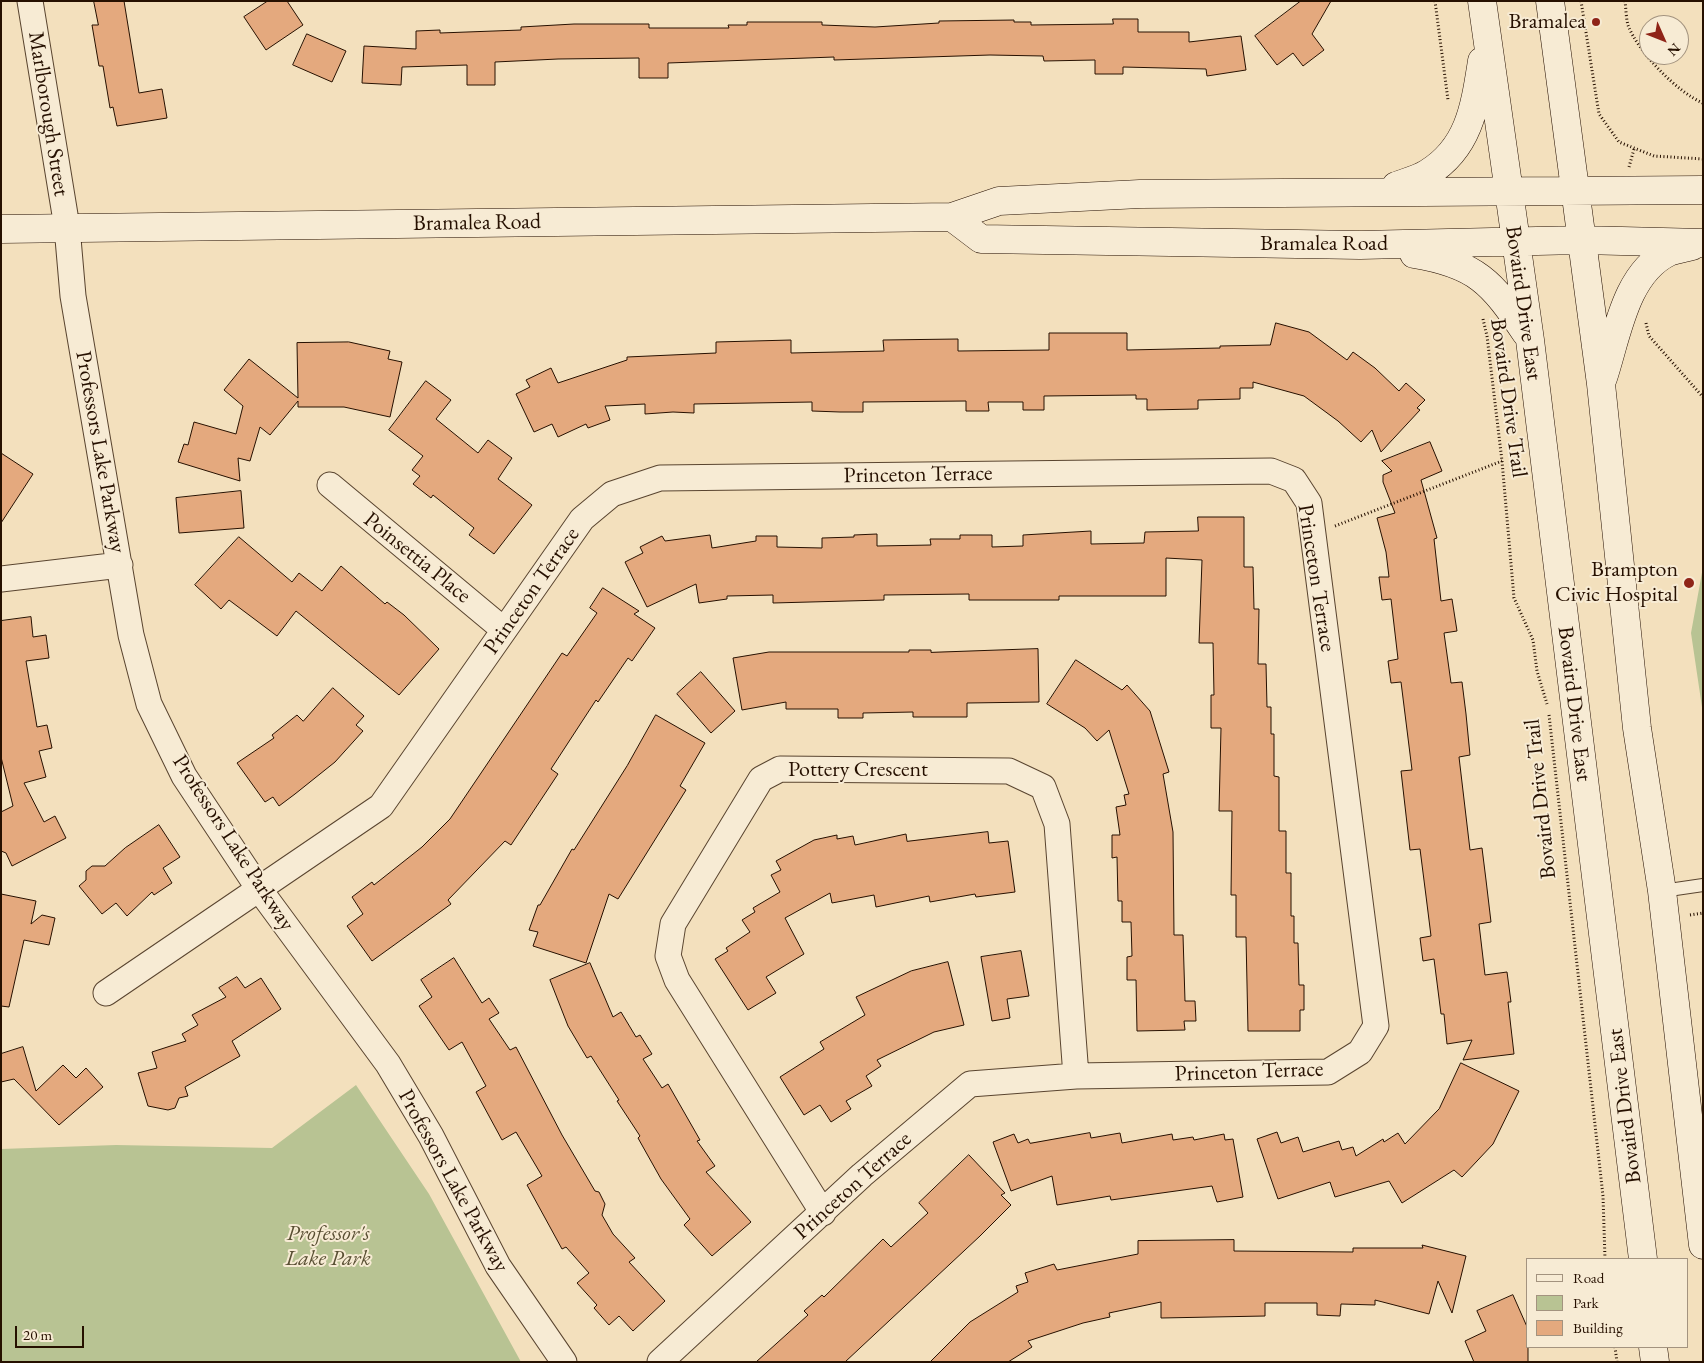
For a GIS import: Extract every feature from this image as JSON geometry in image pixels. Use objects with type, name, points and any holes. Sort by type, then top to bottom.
[{"type":"main road","name":"Bovaird Drive East","points":[[1482,1],[1530,340],[1643,1258]]},
{"type":"main road","points":[[1550,1],[1601,384],[1638,728],[1662,891],[1703,1245]]},
{"type":"main road","points":[[1384,191],[1428,173],[1449,157],[1464,136],[1474,111],[1486,32]]},
{"type":"main road","name":"Bramalea Road","points":[[1,228],[952,216],[999,201],[1140,194],[1703,190]]},
{"type":"main road","name":"Bramalea Road","points":[[952,216],[981,238],[1360,245],[1581,240],[1703,243]]},
{"type":"main road","points":[[1601,384],[1636,283],[1650,266],[1669,252],[1703,243]]},
{"type":"main road","points":[[1360,245],[1434,257],[1470,269],[1501,296],[1530,340]]},
{"type":"main road","points":[[1653,1348],[1655,1362]]},
{"type":"street","name":"Marlborough Street","points":[[30,1],[67,228]]},
{"type":"street","name":"Professors Lake Parkway","points":[[67,228],[73,296],[131,635],[149,704],[184,776],[258,889],[388,1064],[431,1136],[498,1266],[564,1362]]},
{"type":"street","name":"Princeton Terrace","points":[[106,993],[381,806],[582,519],[612,494],[660,478],[1271,471],[1294,480],[1309,503],[1376,1026],[1360,1052],[1328,1072],[1076,1076],[970,1084],[862,1175],[660,1362]]},
{"type":"street","name":"Poinsettia Place","points":[[330,485],[504,630]]},
{"type":"street","points":[[1,580],[120,565]]},
{"type":"street","name":"Pottery Crescent","points":[[823,1212],[677,980],[668,956],[674,924],[761,779],[780,769],[1009,771],[1043,787],[1057,824],[1076,1076]]},
{"type":"lane","points":[[1662,891],[1703,885]]},
{"type":"path","points":[[1435,1],[1447,110]]},
{"type":"path","points":[[1581,1],[1599,114],[1619,142],[1654,156],[1703,159]]},
{"type":"path","points":[[1625,1],[1628,25],[1648,56],[1690,98],[1703,103]]},
{"type":"path","points":[[1629,163],[1634,148]]},
{"type":"path","name":"Bovaird Drive Trail","points":[[1483,316],[1488,336],[1502,461],[1514,598],[1533,640],[1536,671],[1547,703],[1603,1196],[1605,1258]]},
{"type":"path","points":[[1645,316],[1649,336],[1703,397]]},
{"type":"path","points":[[1313,534],[1502,461]]},
{"type":"path","points":[[1615,1348],[1618,1362]]},
{"type":"green space","points":[[1703,567],[1703,714],[1691,633]]},
{"type":"green space","name":"Professor's Lake Park","points":[[356,1085],[429,1194],[521,1362],[1,1362],[1,1149],[116,1145],[272,1148]]},
{"type":"building","points":[[94,1],[124,1],[139,93],[162,89],[167,118],[117,126],[113,107],[110,108],[103,66],[99,66],[92,25],[98,25]]},
{"type":"building","points":[[268,1],[287,1],[303,25],[266,50],[244,17]]},
{"type":"building","points":[[1301,1],[1331,1],[1312,34],[1324,50],[1303,66],[1293,53],[1277,65],[1255,36]]},
{"type":"building","points":[[1113,19],[1138,19],[1138,32],[1189,32],[1189,42],[1241,36],[1246,70],[1207,76],[1206,69],[1123,67],[1123,74],[1095,74],[1095,60],[1044,61],[1043,56],[990,55],[834,60],[834,57],[668,63],[668,78],[639,78],[639,58],[558,59],[495,62],[495,85],[467,85],[467,65],[402,67],[401,85],[362,83],[364,46],[416,49],[416,31],[440,30],[440,33],[521,30],[521,27],[574,24],[649,24],[649,28],[729,28],[728,25],[747,25],[747,22],[822,22],[822,25],[875,27],[939,23],[939,21],[1014,20],[1014,22],[1031,22],[1031,25],[1113,24]]},
{"type":"building","points":[[307,34],[346,51],[332,82],[293,65]]},
{"type":"building","points":[[1276,323],[1309,332],[1347,360],[1353,352],[1375,368],[1399,391],[1406,383],[1425,400],[1417,408],[1420,410],[1381,452],[1372,430],[1361,442],[1338,421],[1304,396],[1253,382],[1253,388],[1240,388],[1240,399],[1198,400],[1198,409],[1147,410],[1147,399],[1136,399],[1136,395],[1044,396],[1044,410],[1023,410],[1023,402],[988,402],[989,411],[966,411],[966,401],[863,402],[863,412],[812,411],[812,402],[694,404],[694,413],[645,414],[645,404],[605,406],[610,420],[588,428],[586,424],[558,437],[552,424],[534,432],[516,394],[530,387],[526,380],[551,368],[558,383],[627,360],[627,357],[716,353],[716,342],[791,340],[791,353],[884,351],[883,340],[958,339],[958,351],[1049,350],[1049,333],[1127,333],[1127,350],[1220,348],[1220,346],[1270,345]]},
{"type":"building","points":[[349,342],[390,351],[388,359],[402,362],[390,417],[344,407],[298,407],[298,401],[270,435],[260,427],[250,461],[238,458],[240,481],[178,462],[184,444],[188,445],[194,422],[236,434],[243,406],[224,390],[249,359],[298,398],[297,343]]},
{"type":"building","points":[[426,381],[451,400],[436,419],[478,453],[488,440],[512,458],[498,479],[532,505],[494,554],[469,535],[474,528],[433,495],[431,498],[413,484],[420,476],[412,470],[423,456],[389,430]]},
{"type":"building","points":[[1430,442],[1442,471],[1421,480],[1437,538],[1434,539],[1441,601],[1452,599],[1457,631],[1444,633],[1451,683],[1462,682],[1466,714],[1470,755],[1459,757],[1470,850],[1482,848],[1486,880],[1491,922],[1479,924],[1485,975],[1507,972],[1511,1002],[1508,1002],[1514,1054],[1463,1060],[1472,1040],[1447,1044],[1444,1014],[1441,1014],[1434,959],[1423,961],[1420,938],[1431,936],[1420,849],[1410,850],[1401,771],[1412,770],[1401,682],[1391,683],[1388,661],[1398,659],[1391,599],[1382,600],[1379,577],[1389,577],[1386,552],[1377,518],[1395,513],[1383,482],[1383,475],[1392,471],[1382,461]]},
{"type":"building","points":[[1,453],[33,474],[1,523]]},
{"type":"building","points":[[241,491],[244,528],[179,533],[176,498]]},
{"type":"building","points":[[1198,517],[1244,517],[1244,567],[1253,567],[1254,609],[1259,609],[1258,664],[1266,664],[1267,707],[1271,707],[1271,734],[1274,734],[1274,776],[1279,777],[1279,831],[1286,831],[1286,873],[1291,873],[1291,916],[1294,916],[1294,943],[1298,943],[1299,985],[1304,985],[1304,1010],[1300,1010],[1300,1031],[1248,1031],[1246,937],[1236,937],[1236,895],[1231,895],[1232,811],[1219,811],[1221,728],[1211,728],[1211,695],[1214,695],[1213,643],[1199,643],[1202,560],[1166,558],[1166,596],[1059,596],[1059,600],[969,600],[969,594],[884,595],[884,600],[773,603],[773,595],[727,596],[727,599],[699,603],[696,584],[647,607],[625,562],[643,553],[640,547],[662,536],[665,541],[710,535],[712,548],[756,541],[756,536],[777,536],[777,547],[822,548],[822,538],[877,534],[877,546],[931,545],[930,539],[960,539],[960,535],[992,535],[992,547],[1023,546],[1023,535],[1091,531],[1091,544],[1144,543],[1145,532],[1198,531]]},
{"type":"building","points":[[239,537],[292,582],[299,573],[322,591],[341,566],[385,604],[387,602],[404,615],[439,649],[399,695],[296,611],[277,636],[229,600],[221,609],[195,585]]},
{"type":"building","points":[[603,588],[639,611],[634,614],[655,628],[632,661],[628,658],[598,702],[596,700],[551,769],[558,774],[511,845],[505,841],[448,900],[451,904],[372,961],[347,926],[363,914],[352,897],[372,882],[374,885],[422,847],[450,819],[562,653],[567,656],[597,613],[590,608]]},
{"type":"building","points":[[31,617],[33,637],[46,635],[49,658],[26,661],[37,727],[47,725],[52,748],[39,751],[46,777],[24,783],[44,822],[55,816],[66,838],[12,866],[6,853],[1,851],[1,812],[13,806],[1,757],[1,621]]},
{"type":"building","points":[[1038,649],[1039,702],[967,703],[967,717],[913,717],[913,712],[863,713],[863,718],[838,718],[838,709],[786,709],[786,702],[742,710],[733,658],[769,652],[909,652],[909,650],[931,650],[931,652]]},
{"type":"building","points":[[1076,660],[1122,690],[1127,685],[1150,711],[1169,772],[1163,774],[1173,832],[1174,935],[1183,935],[1185,1001],[1195,1001],[1196,1021],[1184,1021],[1185,1030],[1137,1031],[1136,980],[1127,980],[1127,957],[1132,956],[1131,922],[1122,922],[1122,901],[1118,901],[1117,857],[1112,858],[1112,835],[1120,835],[1116,807],[1126,805],[1124,795],[1129,794],[1109,730],[1097,741],[1085,728],[1047,704]]},
{"type":"building","points":[[701,672],[735,711],[711,733],[677,694]]},
{"type":"building","points":[[333,688],[364,716],[356,725],[363,731],[335,762],[279,806],[273,797],[265,802],[237,763],[274,738],[272,735],[297,715],[303,721]]},
{"type":"building","points":[[656,715],[705,743],[680,786],[686,790],[618,899],[609,894],[586,963],[533,946],[538,932],[529,930],[538,905],[540,905],[572,849],[574,850],[627,766]]},
{"type":"building","points":[[159,825],[180,857],[163,868],[172,883],[154,895],[152,892],[127,916],[116,903],[102,914],[79,886],[86,880],[86,871],[92,866],[105,866],[125,848]]},
{"type":"building","points":[[988,832],[989,843],[1008,841],[1015,892],[976,897],[975,894],[930,902],[929,896],[876,907],[874,895],[832,903],[830,893],[785,918],[804,954],[766,977],[776,993],[748,1010],[715,959],[728,951],[726,948],[750,932],[742,920],[755,912],[753,908],[780,892],[771,875],[781,870],[776,861],[814,840],[837,835],[837,839],[853,836],[855,845],[906,834],[907,841]]},
{"type":"building","points":[[1,894],[36,901],[31,924],[42,915],[55,918],[49,945],[24,940],[9,1007],[1,1006]]},
{"type":"building","points":[[1021,951],[1029,996],[1007,999],[1010,1018],[992,1021],[981,957]]},
{"type":"building","points":[[454,958],[482,1003],[489,998],[499,1013],[489,1019],[510,1050],[516,1047],[562,1135],[595,1191],[599,1192],[605,1204],[602,1215],[613,1234],[635,1258],[629,1262],[665,1301],[633,1331],[619,1316],[609,1325],[594,1308],[597,1305],[577,1283],[589,1273],[566,1247],[562,1249],[527,1185],[542,1176],[516,1132],[502,1140],[476,1092],[486,1086],[462,1042],[449,1050],[419,1006],[432,997],[421,980]]},
{"type":"building","points":[[948,962],[964,1025],[934,1032],[877,1060],[881,1066],[866,1076],[872,1086],[846,1101],[851,1109],[831,1122],[820,1105],[804,1115],[780,1077],[824,1049],[820,1042],[865,1015],[856,997],[911,971]]},
{"type":"building","points":[[590,963],[613,1017],[621,1012],[636,1037],[640,1035],[652,1054],[643,1059],[662,1088],[668,1084],[700,1140],[697,1141],[715,1166],[706,1172],[751,1222],[712,1256],[684,1225],[690,1219],[661,1179],[638,1138],[640,1136],[617,1101],[619,1100],[591,1056],[587,1058],[568,1026],[550,980]]},
{"type":"building","points":[[237,977],[245,988],[261,978],[281,1009],[232,1041],[240,1056],[185,1087],[188,1096],[179,1098],[175,1108],[168,1110],[148,1106],[138,1073],[157,1068],[152,1052],[186,1041],[182,1034],[198,1025],[192,1015],[226,997],[219,988]]},
{"type":"building","points":[[23,1047],[36,1091],[63,1065],[76,1078],[86,1068],[103,1087],[59,1125],[14,1079],[1,1082],[1,1054]]},
{"type":"building","points":[[1461,1063],[1519,1091],[1493,1144],[1462,1177],[1454,1170],[1402,1203],[1389,1181],[1335,1197],[1330,1182],[1278,1199],[1257,1139],[1277,1132],[1281,1143],[1298,1137],[1303,1152],[1339,1141],[1342,1150],[1353,1147],[1356,1156],[1383,1139],[1384,1142],[1398,1133],[1405,1144],[1439,1109]]},
{"type":"building","points":[[1090,1133],[1091,1138],[1120,1133],[1122,1143],[1172,1134],[1173,1140],[1193,1137],[1194,1140],[1224,1134],[1225,1140],[1233,1139],[1243,1197],[1217,1202],[1212,1186],[1111,1200],[1110,1196],[1057,1205],[1052,1176],[1011,1191],[993,1142],[1014,1134],[1018,1143],[1028,1139],[1030,1143]]},
{"type":"building","points":[[969,1155],[1005,1193],[1001,1195],[1011,1205],[980,1236],[845,1362],[756,1362],[808,1315],[804,1311],[822,1295],[824,1297],[883,1239],[891,1247],[928,1213],[919,1203]]},
{"type":"building","points":[[1234,1240],[1234,1251],[1353,1252],[1353,1248],[1423,1248],[1422,1245],[1466,1256],[1452,1313],[1438,1281],[1429,1314],[1375,1300],[1375,1305],[1341,1304],[1340,1316],[1317,1315],[1317,1303],[1265,1303],[1265,1316],[1161,1318],[1161,1302],[1109,1313],[1110,1317],[1083,1323],[1028,1341],[1032,1347],[1008,1362],[930,1362],[970,1322],[1018,1292],[1016,1286],[1028,1282],[1025,1273],[1054,1264],[1057,1270],[1138,1254],[1138,1241]]},
{"type":"building","points":[[1513,1295],[1526,1324],[1528,1362],[1474,1362],[1465,1341],[1486,1331],[1477,1311]]},
{"type":"place","name":"Bramalea","points":[[1596,22]]},
{"type":"place","name":"Brampton Civic Hospital","points":[[1689,583]]}]
